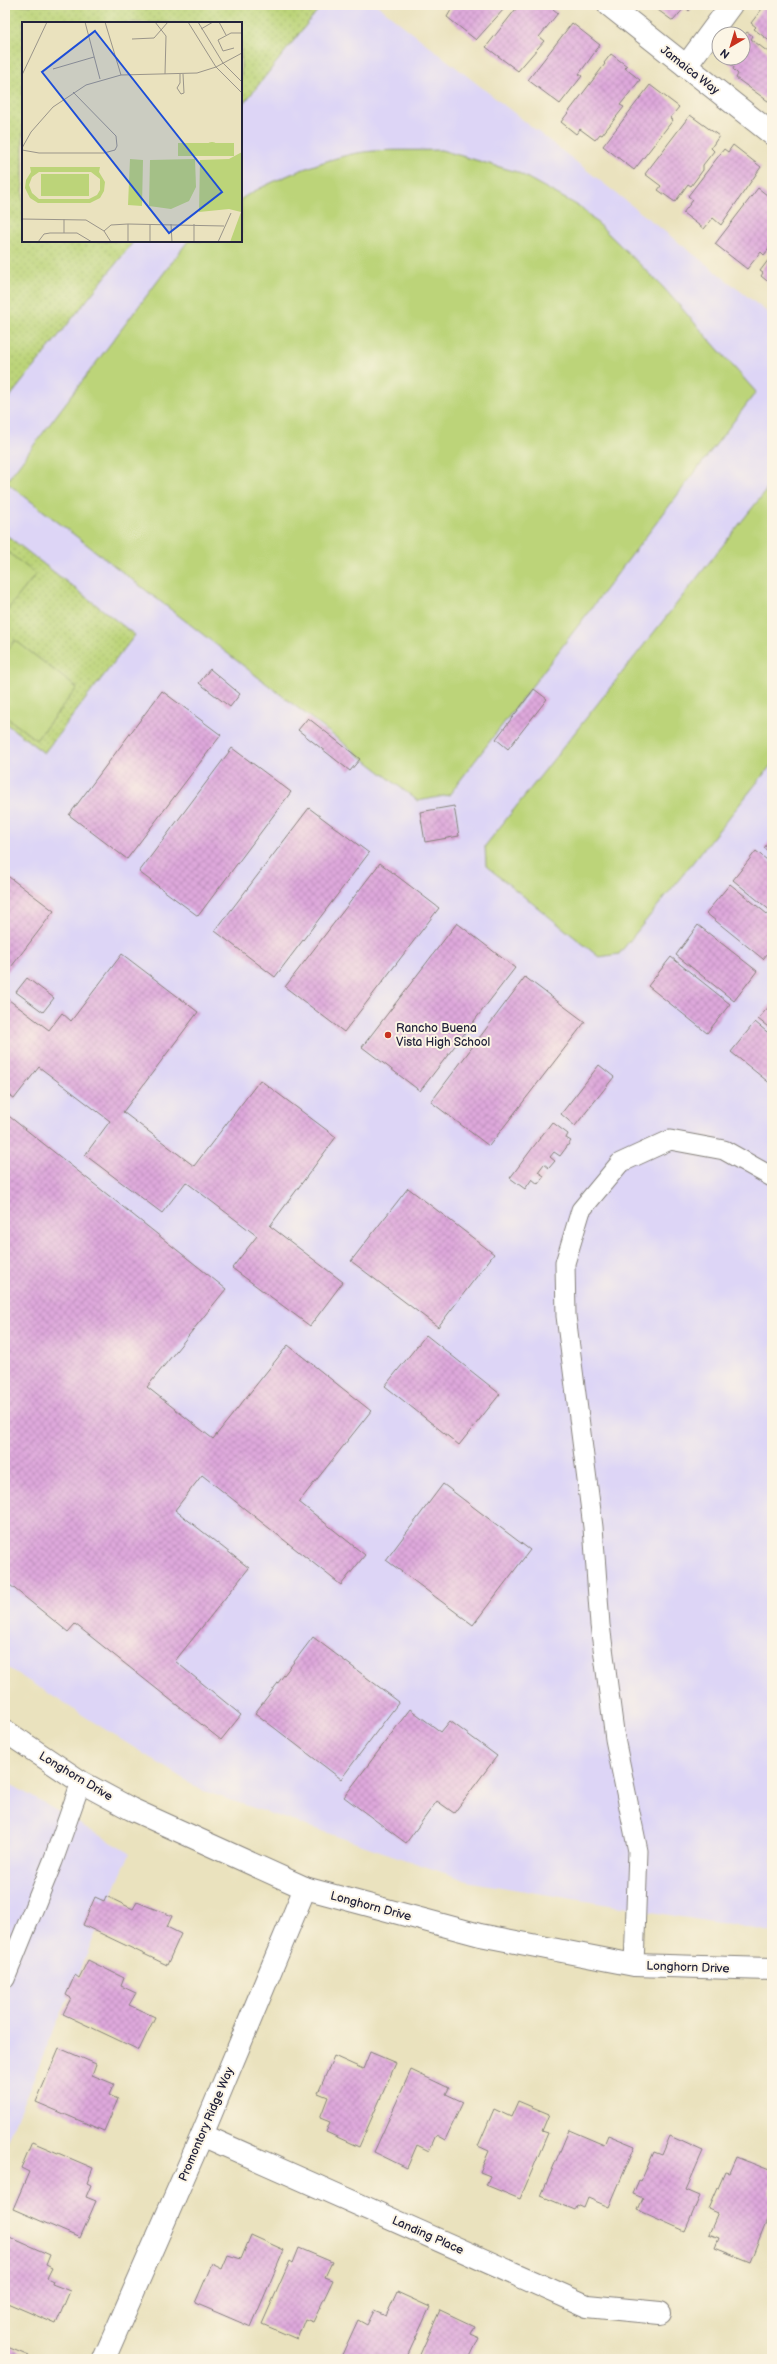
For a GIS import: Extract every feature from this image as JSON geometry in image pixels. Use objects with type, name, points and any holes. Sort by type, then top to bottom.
[{"type":"street","name":"Jamaica Way","points":[[609,5],[772,134]]},
{"type":"street","points":[[686,66],[730,5]]},
{"type":"street","name":"Longhorn Drive","points":[[5,1731],[82,1782],[131,1809],[306,1888],[480,1935],[634,1965],[772,1969]]},
{"type":"street","name":"Promontory Ridge Way","points":[[104,2359],[202,2135],[306,1888]]},
{"type":"street","name":"Landing Place","points":[[202,2135],[587,2306],[660,2314]]},
{"type":"lane","points":[[634,1965],[638,1851],[615,1739],[601,1633],[593,1527],[566,1316],[565,1263],[581,1210],[620,1163],[670,1140],[724,1150],[772,1177]]},
{"type":"lane","points":[[5,1979],[53,1861],[82,1782]]},
{"type":"shaded area","name":"Rancho Buena Vista High School","points":[[322,5],[377,5],[772,316],[772,1932],[471,1882],[201,1790],[5,1666],[5,403],[133,242],[242,242],[242,106]]},
{"type":"shaded area","points":[[5,1781],[130,1853],[5,2145]]},
{"type":"green space","points":[[5,5],[322,5],[242,106],[242,22],[22,22],[22,242],[133,242],[5,403]]},
{"type":"green space","points":[[441,150],[517,172],[582,208],[662,286],[756,392],[449,795],[418,801],[6,482],[187,242],[242,242],[242,198],[284,177],[335,158],[350,154],[383,151]]},
{"type":"green space","points":[[772,483],[772,764],[619,954],[599,957],[486,866],[485,846]]},
{"type":"green space","points":[[5,534],[135,635],[44,753],[5,723]]},
{"type":"green space","points":[[5,550],[36,574],[5,613]]},
{"type":"green space","points":[[15,640],[77,688],[36,740],[5,716],[5,654]]},
{"type":"building","points":[[454,5],[503,5],[504,9],[476,40],[447,17]]},
{"type":"building","points":[[519,5],[548,5],[558,13],[539,37],[544,41],[518,71],[486,47]]},
{"type":"building","points":[[651,5],[694,5],[689,11],[685,7],[673,21]]},
{"type":"building","points":[[765,5],[772,5],[772,43],[754,29],[756,27],[751,23]]},
{"type":"building","points":[[572,23],[600,45],[579,74],[582,76],[560,104],[528,80]]},
{"type":"building","points":[[751,39],[772,55],[772,104],[736,78],[738,74],[733,69],[733,66],[751,66]]},
{"type":"building","points":[[611,54],[627,66],[625,68],[640,80],[620,105],[624,107],[602,135],[600,134],[595,140],[580,129],[576,134],[561,122]]},
{"type":"building","points":[[650,85],[679,107],[670,118],[673,120],[634,170],[603,146]]},
{"type":"building","points":[[690,115],[719,136],[711,148],[714,151],[703,165],[703,170],[691,186],[688,184],[675,202],[658,190],[661,186],[645,174]]},
{"type":"building","points":[[733,145],[761,167],[721,225],[713,218],[704,229],[683,213],[693,200],[688,196],[724,149],[728,152]]},
{"type":"building","points":[[758,188],[772,199],[772,237],[768,242],[772,245],[764,255],[761,252],[747,269],[715,244]]},
{"type":"building","points":[[772,255],[772,285],[761,276],[763,273],[760,271]]},
{"type":"building","points":[[210,669],[240,694],[230,707],[199,683]]},
{"type":"building","points":[[534,689],[547,699],[508,749],[496,739]]},
{"type":"building","points":[[162,691],[221,735],[127,859],[69,815]]},
{"type":"building","points":[[308,718],[360,759],[350,771],[298,730]]},
{"type":"building","points":[[232,748],[291,792],[198,916],[139,872]]},
{"type":"building","points":[[454,806],[459,836],[425,842],[420,812]]},
{"type":"building","points":[[309,808],[369,853],[275,977],[215,931]]},
{"type":"building","points":[[772,838],[772,854],[764,848]]},
{"type":"building","points":[[756,851],[772,864],[772,912],[733,880]]},
{"type":"building","points":[[380,863],[439,908],[344,1032],[285,987]]},
{"type":"building","points":[[5,874],[54,911],[5,975]]},
{"type":"building","points":[[730,884],[772,918],[772,948],[763,959],[706,913]]},
{"type":"building","points":[[457,923],[515,968],[420,1091],[362,1047]]},
{"type":"building","points":[[698,925],[757,971],[734,1001],[676,955]]},
{"type":"building","points":[[122,954],[198,1012],[123,1112],[194,1166],[260,1080],[336,1137],[270,1226],[343,1282],[310,1326],[232,1268],[257,1236],[186,1182],[162,1213],[85,1155],[110,1121],[39,1067],[14,1099],[5,1092],[5,997],[49,1030],[62,1013],[71,1021]]},
{"type":"building","points":[[671,957],[730,1004],[707,1033],[648,986]]},
{"type":"building","points":[[525,977],[585,1022],[489,1146],[431,1102]]},
{"type":"building","points":[[27,978],[54,998],[43,1012],[16,992]]},
{"type":"building","points":[[772,1003],[772,1030],[758,1019]]},
{"type":"building","points":[[755,1022],[772,1036],[772,1085],[731,1052]]},
{"type":"building","points":[[599,1065],[614,1077],[575,1126],[561,1114]]},
{"type":"building","points":[[5,1113],[226,1289],[147,1387],[213,1439],[288,1345],[371,1411],[299,1502],[365,1555],[341,1585],[202,1475],[175,1510],[249,1568],[175,1661],[241,1715],[221,1740],[75,1624],[68,1632],[5,1581]]},
{"type":"building","points":[[552,1122],[568,1134],[566,1138],[571,1141],[560,1156],[554,1152],[550,1157],[555,1161],[549,1168],[544,1164],[538,1172],[544,1176],[538,1184],[532,1179],[525,1189],[510,1178]]},
{"type":"building","points":[[408,1188],[494,1254],[438,1327],[351,1261]]},
{"type":"building","points":[[426,1335],[500,1394],[459,1445],[385,1386]]},
{"type":"building","points":[[443,1484],[530,1550],[473,1625],[386,1560]]},
{"type":"building","points":[[313,1637],[399,1702],[341,1779],[255,1713]]},
{"type":"building","points":[[410,1709],[441,1732],[450,1721],[497,1756],[454,1813],[437,1801],[406,1843],[344,1797]]},
{"type":"building","points":[[106,1896],[133,1909],[137,1902],[172,1916],[167,1927],[181,1934],[167,1965],[83,1925],[95,1897],[104,1901]]},
{"type":"building","points":[[88,1960],[124,1978],[121,1986],[136,1993],[129,2005],[155,2017],[139,2050],[63,2014],[71,1998],[66,1995],[75,1975],[79,1978]]},
{"type":"building","points":[[59,2048],[96,2064],[92,2075],[114,2084],[109,2095],[118,2099],[104,2131],[36,2102]]},
{"type":"building","points":[[370,2052],[396,2063],[359,2147],[326,2132],[330,2122],[320,2118],[328,2097],[318,2093],[334,2056],[363,2069]]},
{"type":"building","points":[[411,2070],[449,2088],[446,2094],[463,2102],[445,2140],[436,2135],[429,2151],[417,2145],[407,2168],[374,2152]]},
{"type":"building","points":[[518,2101],[549,2114],[542,2131],[548,2133],[520,2199],[486,2185],[490,2176],[480,2172],[489,2151],[478,2146],[494,2109],[511,2117]]},
{"type":"building","points":[[569,2130],[604,2145],[608,2135],[635,2146],[609,2207],[588,2198],[584,2208],[577,2205],[575,2210],[541,2196]]},
{"type":"building","points":[[670,2136],[703,2151],[686,2190],[700,2196],[685,2231],[638,2210],[643,2198],[633,2194],[639,2180],[641,2181],[654,2152],[662,2155]]},
{"type":"building","points":[[32,2142],[93,2168],[87,2183],[91,2185],[86,2197],[96,2201],[80,2238],[13,2209],[29,2172],[21,2168]]},
{"type":"building","points":[[736,2157],[772,2171],[772,2183],[768,2193],[772,2195],[772,2207],[750,2262],[715,2248],[719,2238],[709,2234],[718,2213],[709,2209],[725,2172],[729,2173]]},
{"type":"building","points":[[5,2235],[50,2255],[46,2265],[52,2268],[47,2278],[53,2281],[52,2284],[70,2291],[56,2324],[5,2302]]},
{"type":"building","points":[[251,2235],[284,2250],[251,2327],[195,2303],[212,2264],[222,2269],[228,2255],[241,2259]]},
{"type":"building","points":[[299,2248],[332,2262],[325,2277],[333,2280],[313,2322],[305,2319],[297,2339],[262,2324],[290,2261],[293,2263]]},
{"type":"building","points":[[397,2292],[430,2307],[406,2359],[340,2359],[358,2320],[367,2325],[374,2311],[386,2316]]},
{"type":"building","points":[[440,2310],[474,2326],[470,2334],[479,2338],[469,2359],[418,2359]]},
{"type":"building","points":[[5,2346],[29,2356],[28,2359],[5,2359]]},
{"type":"place","name":"Rancho Buena Vista High School","points":[[388,1035]]}]
